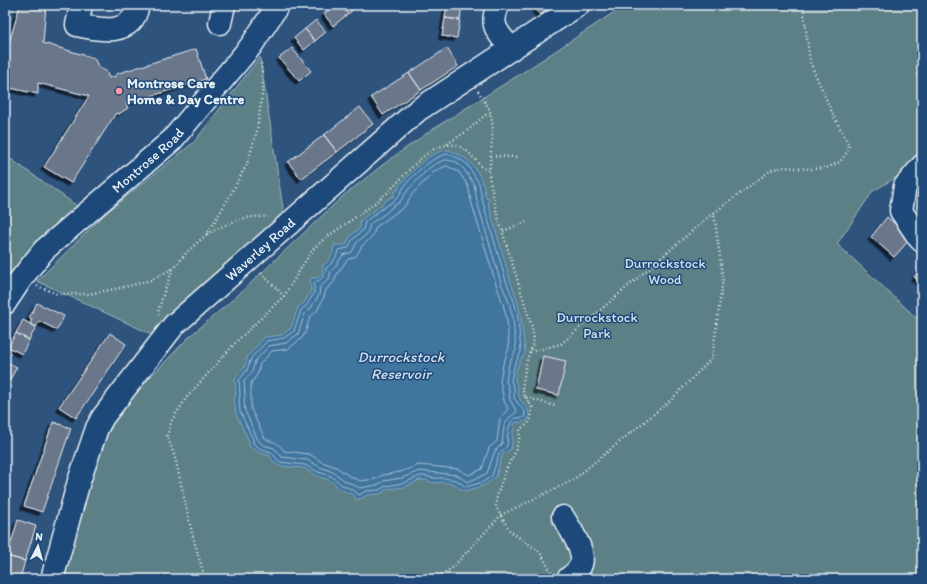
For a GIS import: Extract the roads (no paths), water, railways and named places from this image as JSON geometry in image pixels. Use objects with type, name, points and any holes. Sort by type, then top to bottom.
[{"type":"street","points":[[81,5],[77,25],[103,30],[116,29],[129,23],[136,14],[138,5]]},
{"type":"street","points":[[498,5],[494,14],[495,28],[510,49]]},
{"type":"street","name":"Waverley Road","points":[[52,579],[97,428],[103,417],[174,325],[418,110],[578,5]]},
{"type":"street","name":"Montrose Road","points":[[5,303],[21,279],[44,250],[172,140],[251,46],[284,10]]},
{"type":"street","points":[[922,166],[905,186],[901,211],[922,241]]},
{"type":"street","points":[[560,576],[580,568],[582,559],[581,550],[563,516]]},
{"type":"water","name":"Durrockstock Reservoir","points":[[449,150],[465,158],[475,168],[482,181],[486,198],[489,199],[488,203],[521,318],[525,353],[518,366],[515,380],[518,388],[518,396],[527,409],[529,416],[526,421],[517,422],[514,424],[511,449],[502,455],[496,477],[485,485],[466,491],[459,488],[455,484],[443,482],[433,483],[426,480],[419,480],[405,487],[387,489],[380,494],[367,495],[356,500],[354,495],[339,489],[329,480],[317,476],[304,468],[279,466],[269,455],[261,453],[249,446],[249,441],[236,414],[234,399],[236,395],[235,379],[244,368],[248,356],[265,337],[282,335],[291,328],[298,307],[304,303],[311,291],[310,278],[317,278],[322,274],[323,265],[331,256],[334,245],[346,245],[350,236],[360,228],[360,221],[394,196],[394,192],[398,190],[399,186],[427,158],[441,151]]},
{"type":"place","name":"Montrose Care Home & Day Centre","points":[[119,91]]},
{"type":"park label","name":"Durrockstock Wood","points":[[665,272]]},
{"type":"park label","name":"Durrockstock Park","points":[[597,326]]}]
